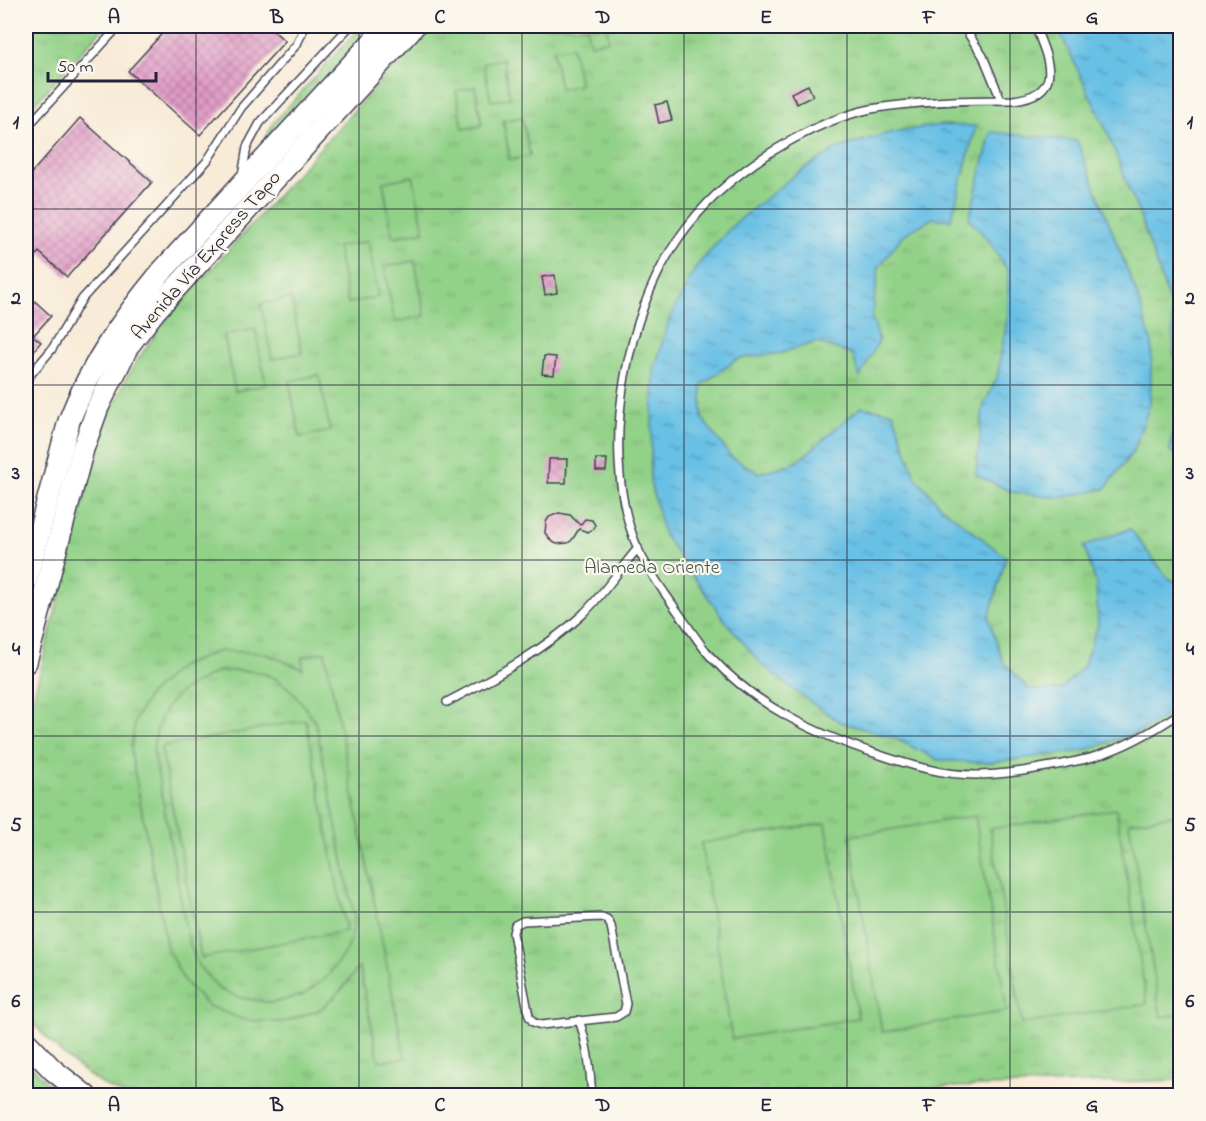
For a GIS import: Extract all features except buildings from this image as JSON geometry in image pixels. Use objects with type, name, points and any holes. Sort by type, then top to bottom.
[{"type":"main road","name":"Avenida Vía Express Tapo","points":[[26,581],[69,421],[77,399],[101,352],[143,294],[387,26]]},
{"type":"main road","name":"Avenida Vía Express Tapo","points":[[26,662],[83,449],[98,407],[128,346],[154,312],[414,26]]},
{"type":"main road","points":[[26,1042],[53,1070],[86,1095]]},
{"type":"lane","points":[[26,126],[119,26]]},
{"type":"lane","points":[[26,380],[52,349],[82,299],[207,161],[241,108],[297,44],[302,33],[302,26]]},
{"type":"lane","points":[[240,185],[247,147],[261,123],[350,26]]},
{"type":"lane","points":[[963,26],[983,56],[1001,100]]},
{"type":"lane","points":[[1035,26],[1050,68],[1044,87],[1036,94],[1025,98],[935,101],[869,110],[818,126],[761,157],[700,210],[672,246],[658,271],[645,299],[630,349],[623,387],[618,446],[623,500],[638,548],[669,599],[708,653],[750,693],[791,718],[830,737],[895,760],[932,770],[975,776],[1048,767],[1096,757],[1180,713]]},
{"type":"lane","points":[[447,702],[492,678],[553,640],[584,613],[638,548]]},
{"type":"lane","points":[[600,917],[610,922],[626,1009],[616,1017],[579,1020],[541,1025],[530,1020],[513,933],[518,922],[600,917]]},
{"type":"lane","points":[[579,1020],[586,1037],[592,1095]]},
{"type":"green space","points":[[26,26],[105,26],[26,113]]},
{"type":"green space","name":"Alameda Oriente","points":[[430,26],[1180,26],[1180,1080],[674,1096],[125,1095],[84,1072],[28,1017],[26,1013],[26,726],[105,426],[127,376],[161,325]]},
{"type":"green space","points":[[586,26],[606,26],[609,40],[590,44]]},
{"type":"green space","points":[[362,27],[364,30],[350,55],[261,147],[274,122]]},
{"type":"green space","points":[[572,46],[580,85],[560,89],[553,50]]},
{"type":"green space","points":[[503,59],[510,98],[491,101],[483,63]]},
{"type":"green space","points":[[475,87],[482,125],[463,129],[456,91]]},
{"type":"green space","points":[[522,117],[530,156],[510,160],[503,121]]},
{"type":"green space","points":[[413,176],[424,231],[393,237],[383,182]]},
{"type":"green space","points":[[368,241],[378,297],[348,303],[337,247]]},
{"type":"green space","points":[[415,261],[425,316],[395,322],[384,267]]},
{"type":"green space","points":[[291,298],[302,353],[272,359],[261,304]]},
{"type":"green space","points":[[255,329],[266,385],[235,391],[224,335]]},
{"type":"green space","points":[[319,375],[330,431],[300,437],[289,381]]},
{"type":"green space","points":[[219,651],[264,653],[303,669],[302,657],[325,652],[405,1058],[379,1061],[359,967],[343,988],[321,1009],[284,1022],[244,1020],[208,1006],[184,981],[167,948],[131,752],[135,720],[149,695],[179,667]],"holes":[[[219,671],[257,672],[276,679],[292,691],[316,724],[355,921],[348,948],[327,977],[303,995],[272,1003],[241,998],[219,989],[198,965],[188,939],[153,748],[161,719],[173,699],[182,691]]]},
{"type":"green space","points":[[306,720],[346,931],[201,958],[161,747]]},
{"type":"green space","points":[[1116,809],[1147,1004],[1022,1024],[990,829]]},
{"type":"green space","points":[[1180,814],[1180,1014],[1161,1017],[1129,822]]},
{"type":"green space","points":[[975,816],[1007,1011],[882,1032],[850,836]]},
{"type":"green space","points":[[826,823],[858,1018],[732,1039],[701,843]]},
{"type":"green space","points":[[26,1060],[45,1081],[65,1095],[26,1095]]},
{"type":"water","points":[[1057,26],[1180,26],[1180,382],[1176,381],[1171,307],[1146,233],[1109,136]]},
{"type":"water","points":[[940,125],[976,126],[951,220],[933,218],[903,235],[879,267],[872,317],[879,340],[860,377],[852,354],[816,342],[781,353],[737,359],[702,385],[702,418],[731,457],[759,473],[797,462],[861,407],[893,412],[915,476],[940,506],[1006,557],[989,618],[1003,662],[1029,689],[1060,690],[1083,667],[1098,625],[1096,583],[1084,546],[1130,529],[1168,578],[1180,584],[1180,708],[1141,731],[1083,751],[985,763],[938,760],[894,738],[840,722],[762,665],[726,622],[664,535],[650,481],[654,371],[669,319],[696,267],[732,226],[797,173],[836,149],[892,132]]},
{"type":"water","points":[[991,132],[1077,141],[1136,292],[1152,343],[1150,404],[1134,450],[1105,489],[1059,498],[1012,492],[976,475],[983,407],[997,378],[1008,314],[1008,271],[989,241],[969,219]]},
{"type":"water","points":[[1178,403],[1180,404],[1180,457],[1170,451]]}]
